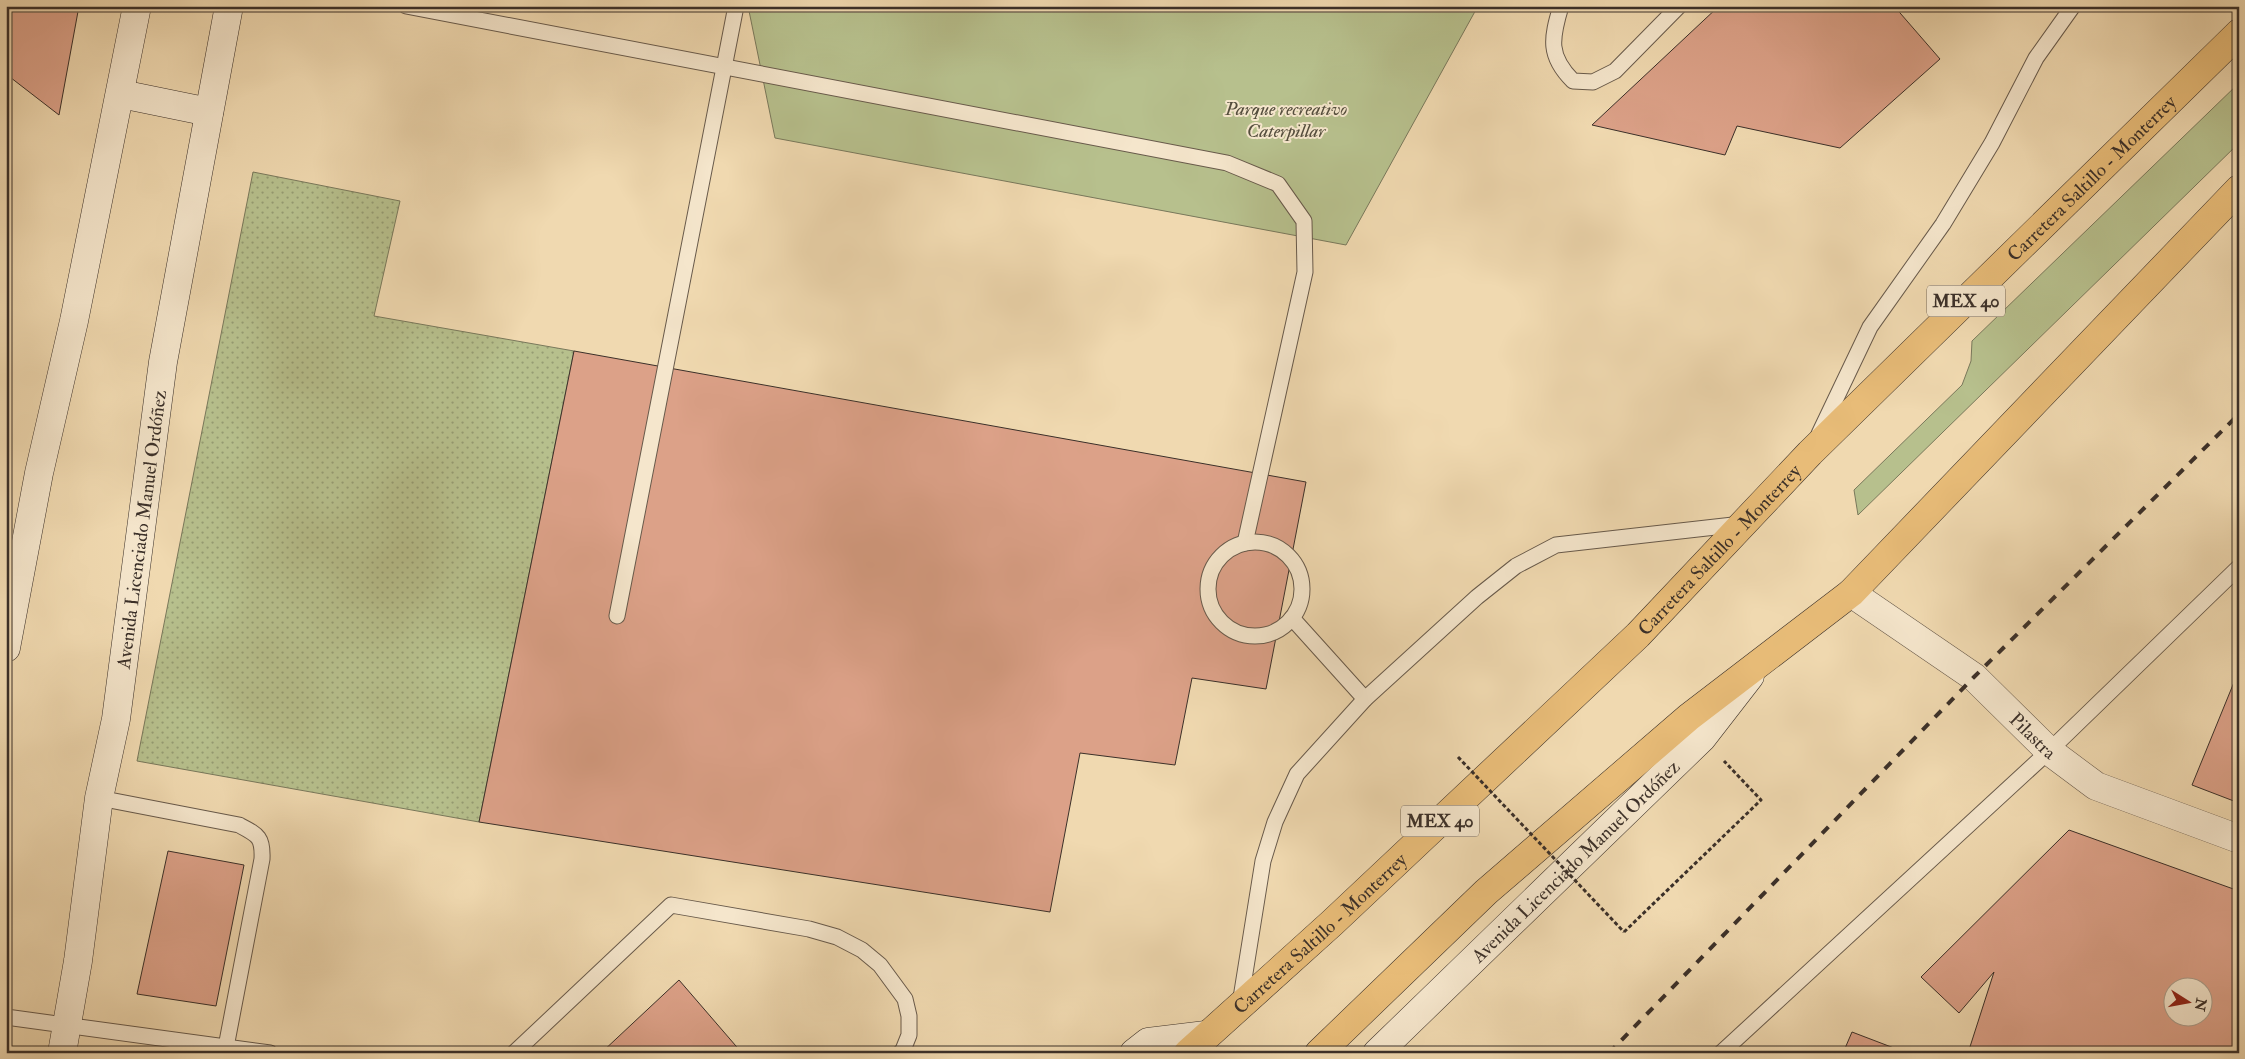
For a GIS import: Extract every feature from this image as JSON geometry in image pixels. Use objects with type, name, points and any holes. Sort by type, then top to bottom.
[{"type":"main road","points":[[6,648],[39,473],[74,321],[121,94],[137,6]]},
{"type":"main road","name":"Avenida Licenciado Manuel Ordóñez","points":[[62,1053],[78,961],[99,798],[116,719],[163,362],[228,6]]},
{"type":"main road","name":"Carretera Saltillo - Monterrey","points":[[1197,1044],[1332,923],[1638,636],[1810,453],[2239,34]]},
{"type":"main road","points":[[121,94],[209,112]]},
{"type":"main road","points":[[1318,1053],[1486,892],[1689,717],[1851,592],[2239,189]]},
{"type":"main road","name":"Pilastra","points":[[1851,592],[1974,677],[2049,751],[2096,786],[2239,839]]},
{"type":"main road","name":"Avenida Licenciado Manuel Ordóñez","points":[[1377,1053],[1702,738],[1763,659]]},
{"type":"main road","points":[[1134,1053],[1148,1042],[1197,1044]]},
{"type":"lane","points":[[406,6],[1227,163],[1278,184],[1304,221],[1304,272],[1245,543]]},
{"type":"lane","points":[[617,616],[736,6]]},
{"type":"lane","points":[[1560,6],[1554,32],[1553,48],[1559,68],[1573,81],[1593,82],[1616,71],[1679,6]]},
{"type":"lane","points":[[1810,453],[1870,327],[1943,224],[1992,143],[2036,58],[2073,6]]},
{"type":"lane","points":[[1240,1004],[1263,861],[1275,822],[1297,774],[1364,699],[1477,597],[1516,566],[1556,545],[1743,524]]},
{"type":"lane","points":[[1262,542],[1278,547],[1290,557],[1299,571],[1303,587],[1300,603],[1292,618],[1281,629],[1265,636],[1249,636],[1234,631],[1220,621],[1212,607],[1208,591],[1211,574],[1218,560],[1230,549],[1245,543],[1262,542]]},
{"type":"lane","points":[[1721,1053],[2049,751],[2239,567]]},
{"type":"lane","points":[[1292,618],[1364,699]]},
{"type":"lane","points":[[99,798],[239,825],[257,834],[262,845],[262,860],[226,1046]]},
{"type":"lane","points":[[514,1053],[671,905],[809,929],[837,937],[862,950],[880,965],[905,999],[909,1016],[909,1034],[904,1050],[900,1053]]},
{"type":"lane","points":[[6,1016],[270,1053]]},
{"type":"path","points":[[1458,758],[1624,932],[1761,800],[1702,738]]},
{"type":"green space","name":"Parque recreativo Caterpillar","points":[[748,6],[1478,6],[1346,245],[775,138]]},
{"type":"green space","points":[[2239,83],[2239,143],[1858,515],[1854,490],[1962,385],[1971,361],[1972,341]]},
{"type":"green space","points":[[253,172],[400,201],[374,316],[574,351],[479,822],[137,761]]},
{"type":"building","points":[[6,6],[79,6],[59,115],[6,74]]},
{"type":"building","points":[[1719,6],[1894,6],[1940,59],[1840,148],[1737,126],[1725,155],[1592,125]]},
{"type":"building","points":[[6,157],[11,161],[6,187]]},
{"type":"building","points":[[574,351],[1306,482],[1266,689],[1192,678],[1175,765],[1080,753],[1050,912],[479,822]]},
{"type":"building","points":[[2239,670],[2239,803],[2192,785]]},
{"type":"building","points":[[2069,830],[2239,891],[2239,1053],[1968,1053],[1994,972],[1959,1013],[1921,977]]},
{"type":"building","points":[[168,851],[244,865],[216,1006],[137,994]]},
{"type":"building","points":[[679,980],[742,1053],[601,1053]]},
{"type":"building","points":[[1852,1032],[1907,1053],[1843,1053]]},
{"type":"railway","points":[[1609,1053],[1974,677],[2239,414]]}]
